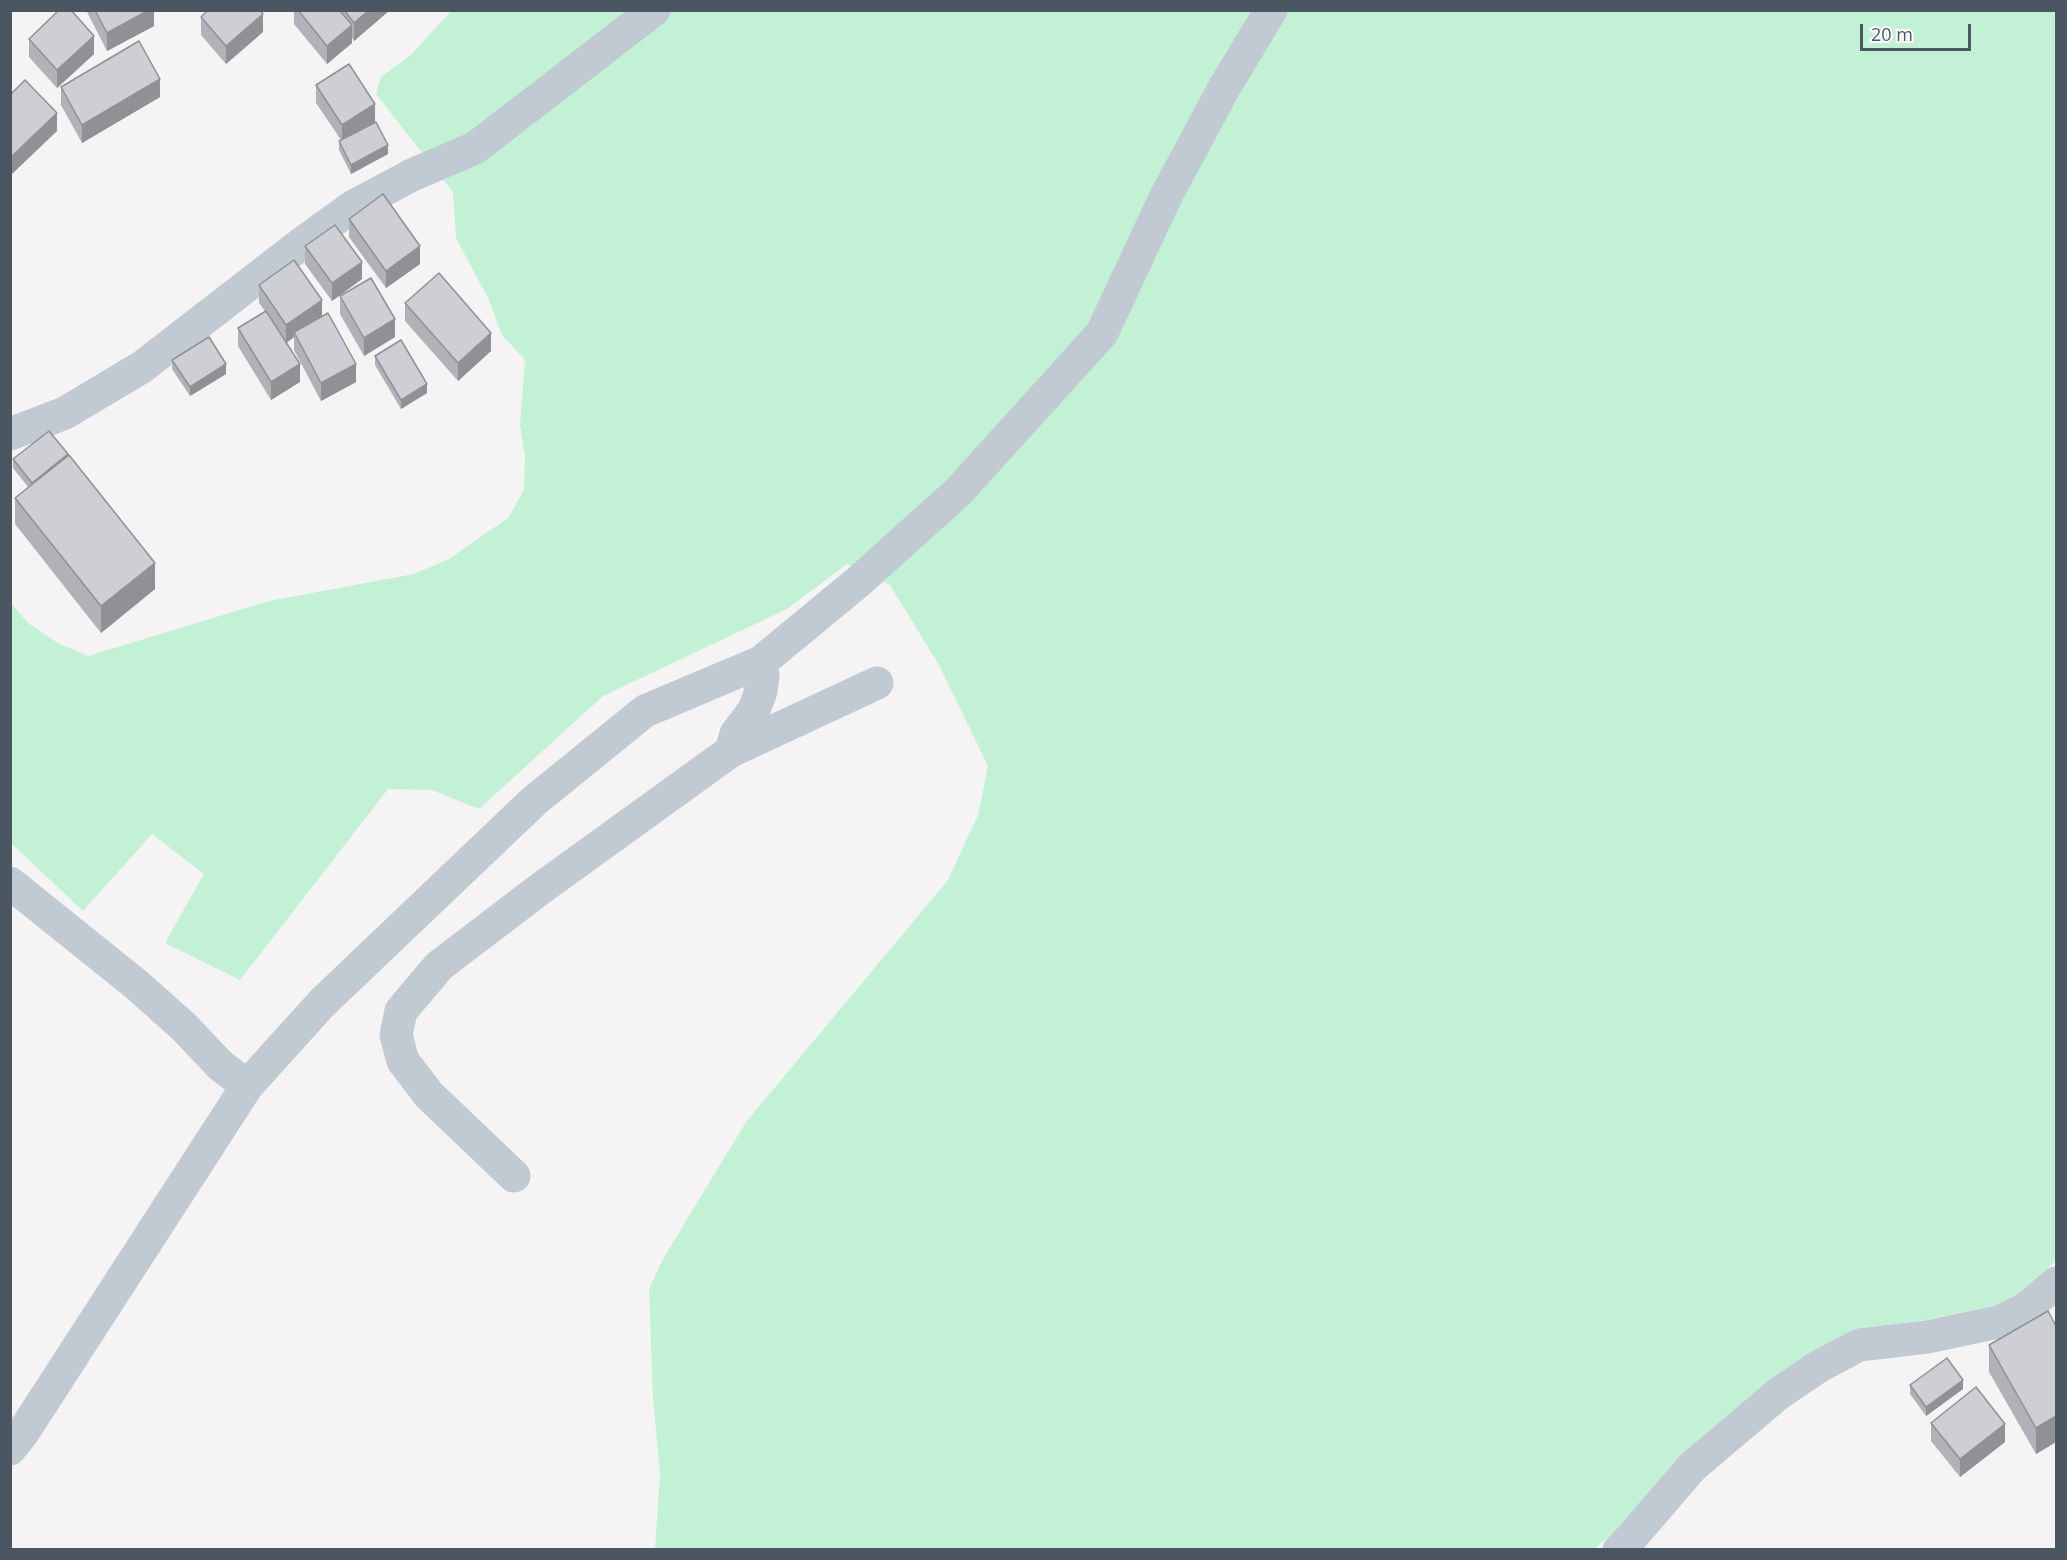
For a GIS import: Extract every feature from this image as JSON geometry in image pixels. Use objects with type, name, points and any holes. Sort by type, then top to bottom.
[{"type":"street","points":[[10,434],[65,413],[142,368],[352,207],[412,175],[475,148],[654,10]]},
{"type":"street","points":[[10,1449],[22,1434],[247,1086],[322,1003],[534,801],[645,711],[761,662],[858,582],[958,492],[1102,333],[1166,196],[1224,88],[1271,10]]},
{"type":"street","points":[[731,751],[736,734],[754,710],[761,691],[764,676],[761,662]]},
{"type":"street","points":[[514,1176],[429,1095],[403,1061],[396,1035],[401,1011],[439,966],[540,889],[731,751],[877,683]]},
{"type":"street","points":[[10,884],[137,985],[220,1065],[247,1086]]},
{"type":"street","points":[[1619,1550],[1692,1467],[1778,1394],[1818,1367],[1859,1345],[1927,1337],[1998,1322],[2024,1310],[2056,1283]]},
{"type":"green space","points":[[451,11],[2056,11],[2056,1261],[2015,1296],[1992,1306],[1925,1320],[1854,1329],[1810,1353],[1768,1381],[1680,1456],[1618,1528],[1594,1549],[655,1549],[660,1474],[653,1397],[649,1289],[663,1259],[746,1122],[948,880],[978,815],[988,766],[939,665],[890,585],[847,564],[787,609],[603,696],[479,809],[432,790],[388,789],[240,980],[165,943],[204,874],[152,834],[83,911],[11,843],[10,602],[28,623],[58,643],[88,656],[269,601],[414,574],[449,559],[508,518],[524,490],[525,456],[520,425],[525,360],[502,335],[489,300],[456,238],[453,192],[376,94],[381,77],[411,55]]},
{"type":"building","points":[[59,10],[71,10],[94,36],[57,70],[29,39]]},
{"type":"building","points":[[95,10],[149,10],[107,33]]},
{"type":"building","points":[[208,10],[260,10],[263,14],[226,46],[201,17]]},
{"type":"building","points":[[298,10],[339,10],[352,25],[327,46]]},
{"type":"building","points":[[344,10],[369,10],[354,23]]},
{"type":"building","points":[[139,41],[160,79],[82,125],[61,87]]},
{"type":"building","points":[[349,64],[375,104],[342,125],[316,85]]},
{"type":"building","points":[[25,80],[57,113],[10,158],[10,95]]},
{"type":"building","points":[[376,122],[388,145],[351,165],[339,141]]},
{"type":"building","points":[[383,194],[420,246],[386,271],[349,219]]},
{"type":"building","points":[[335,225],[362,262],[332,283],[305,246]]},
{"type":"building","points":[[294,260],[322,300],[286,325],[259,285]]},
{"type":"building","points":[[439,273],[491,333],[458,363],[405,303]]},
{"type":"building","points":[[371,278],[395,319],[364,338],[340,296]]},
{"type":"building","points":[[266,311],[300,364],[271,382],[238,328]]},
{"type":"building","points":[[328,313],[356,364],[321,383],[294,332]]},
{"type":"building","points":[[209,337],[226,364],[190,387],[172,360]]},
{"type":"building","points":[[401,340],[427,384],[401,400],[375,356]]},
{"type":"building","points":[[49,431],[68,454],[32,483],[13,459]]},
{"type":"building","points":[[69,455],[155,563],[101,606],[15,498]]},
{"type":"building","points":[[2048,1311],[2056,1326],[2056,1416],[2036,1428],[1989,1345]]},
{"type":"building","points":[[1947,1358],[1963,1380],[1926,1407],[1910,1385]]},
{"type":"building","points":[[1976,1387],[2005,1424],[1960,1459],[1931,1423]]}]
